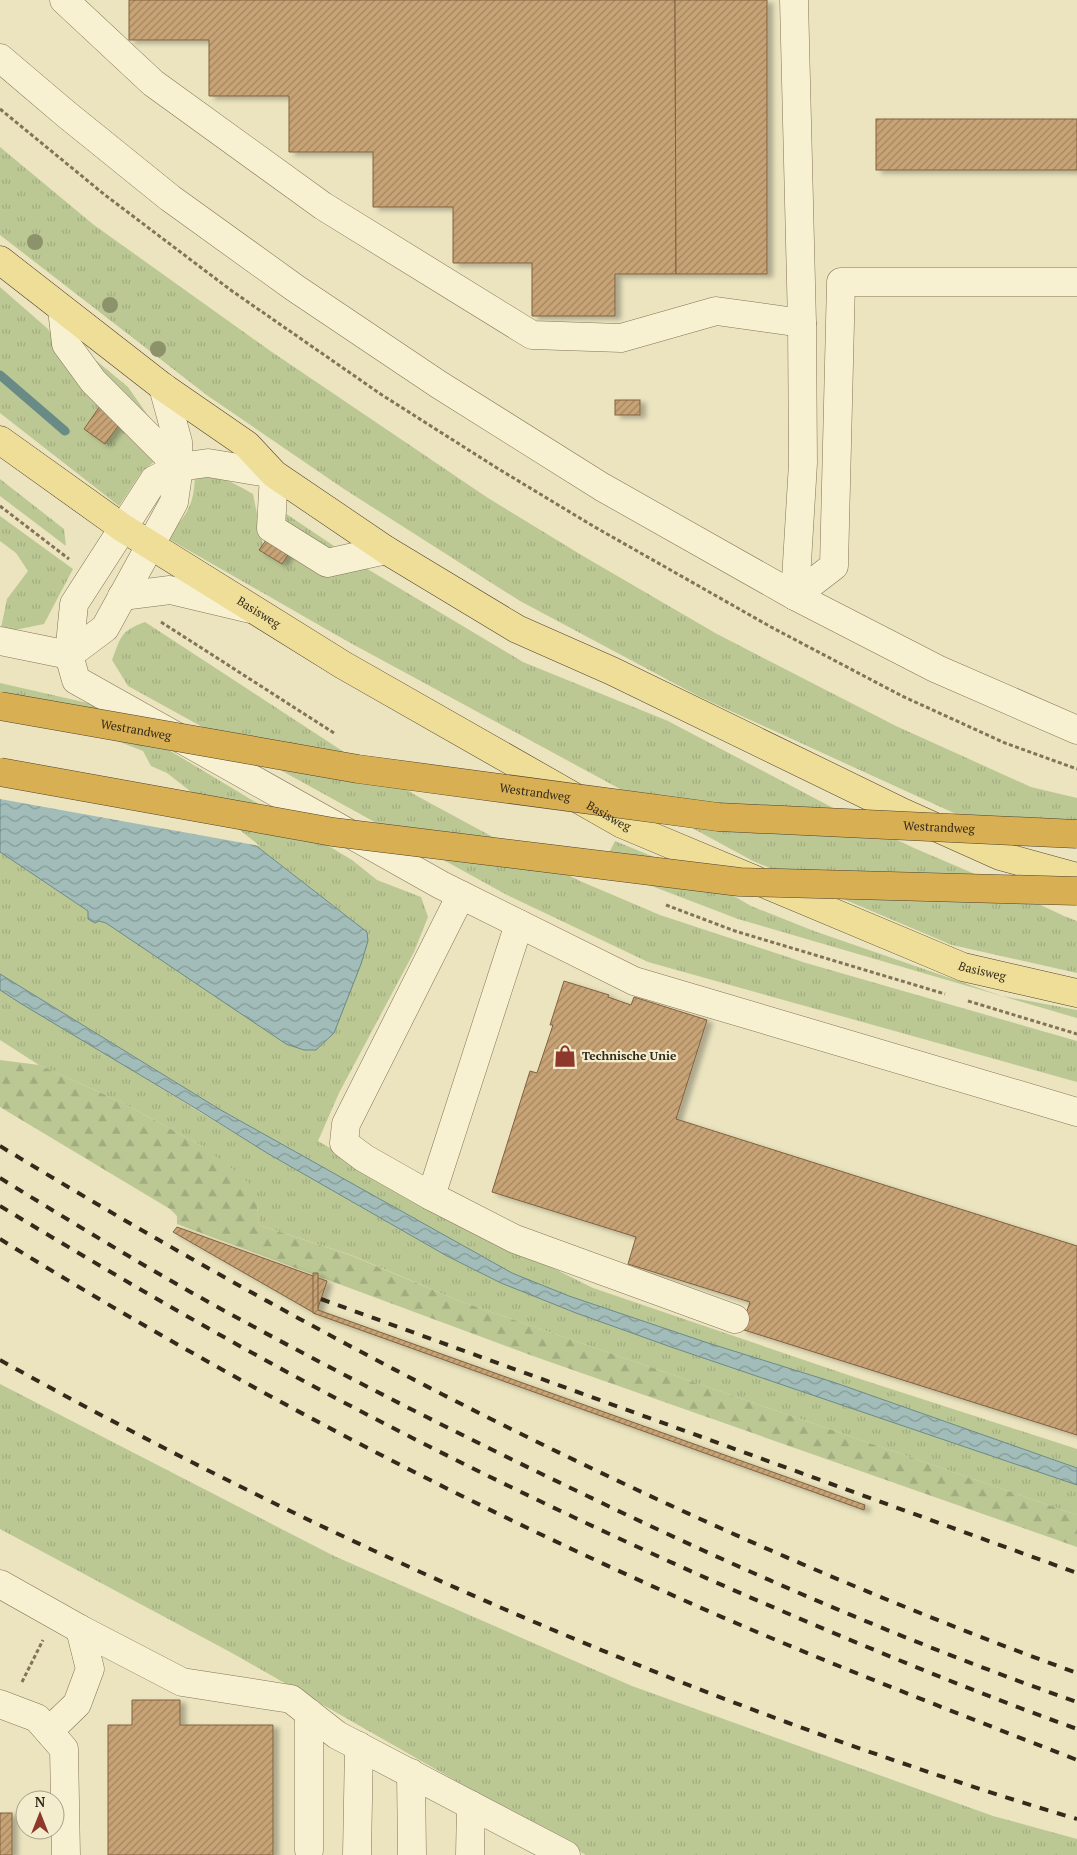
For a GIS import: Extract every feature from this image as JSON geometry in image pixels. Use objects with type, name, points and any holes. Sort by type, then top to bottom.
[{"type":"highway","name":"Westrandweg","points":[[0,706],[358,769],[718,817],[1077,834]]},
{"type":"highway","points":[[0,772],[333,832],[740,882],[1077,892]]},
{"type":"main road","points":[[0,260],[163,387],[247,445],[274,474],[386,550],[517,629],[612,671],[824,774],[1000,856],[1077,877]]},
{"type":"main road","name":"Basisweg","points":[[0,440],[123,528],[351,670],[622,824],[963,967],[1077,993]]},
{"type":"street","points":[[64,0],[153,83],[324,206],[532,335],[621,338],[716,311],[802,323]]},
{"type":"street","points":[[794,0],[802,323],[803,464],[795,596]]},
{"type":"street","points":[[0,58],[170,198],[295,288],[438,384],[602,487],[795,596],[937,669],[1077,730]]},
{"type":"street","points":[[795,596],[834,566],[841,282],[1077,282]]},
{"type":"street","points":[[62,309],[66,344],[93,381],[179,467]]},
{"type":"street","points":[[69,655],[104,628],[174,502],[179,467],[178,442],[163,387]]},
{"type":"street","points":[[386,550],[327,563],[271,528],[274,474],[208,463],[179,467],[154,480],[74,604],[69,655],[76,680],[461,895],[634,981],[1077,1112]]},
{"type":"street","points":[[122,596],[170,590],[255,610]]},
{"type":"street","points":[[1,638],[69,655]]},
{"type":"street","points":[[461,895],[346,1124],[344,1143],[364,1158],[515,1240],[735,1320]]},
{"type":"street","points":[[431,1196],[508,918]]},
{"type":"street","points":[[0,1584],[80,1629],[182,1682],[291,1699],[338,1734],[471,1805],[524,1844],[566,1855]]},
{"type":"street","points":[[49,1731],[77,1704],[90,1669],[80,1629]]},
{"type":"street","points":[[5,1706],[37,1718],[64,1749],[66,1855]]},
{"type":"street","points":[[308,1850],[309,1713]]},
{"type":"street","points":[[356,1855],[359,1746]]},
{"type":"street","points":[[411,1773],[412,1855]]},
{"type":"street","points":[[470,1855],[471,1805]]},
{"type":"path","points":[[5,1706],[55,1615]]},
{"type":"green space","points":[[0,147],[94,225],[269,350],[488,498],[583,556],[717,634],[896,726],[1031,787],[1077,798],[1077,845],[978,824],[700,697],[520,601],[344,489],[208,396],[0,235]]},
{"type":"green space","points":[[0,287],[48,329],[100,406],[84,429],[105,444],[121,422],[156,460],[141,473],[119,506],[0,413]]},
{"type":"green space","points":[[87,353],[128,387],[156,427],[139,415]]},
{"type":"green space","points":[[195,475],[225,480],[253,494],[263,544],[259,550],[281,564],[289,553],[359,564],[523,662],[668,721],[856,820],[1077,921],[1077,973],[952,945],[753,861],[345,640],[167,538],[188,510],[193,495]]},
{"type":"green space","points":[[0,479],[64,529],[66,546],[0,496]]},
{"type":"green space","points":[[279,509],[334,546],[324,551],[279,522]]},
{"type":"green space","points":[[0,516],[73,569],[44,624],[0,633],[7,599],[28,571],[16,553],[0,541]]},
{"type":"green space","points":[[145,622],[344,752],[417,796],[517,850],[580,881],[660,915],[806,963],[1077,1041],[1077,1082],[648,962],[507,895],[128,686],[112,660],[122,636],[131,628]]},
{"type":"green space","points":[[0,683],[92,704],[352,860],[377,880],[421,897],[428,917],[414,952],[339,1093],[318,1141],[430,1207],[593,1288],[854,1377],[1077,1449],[1077,1468],[833,1382],[705,1342],[569,1296],[512,1273],[219,1109],[0,974],[0,852],[88,911],[89,915],[106,923],[286,1044],[304,1050],[357,924],[165,775],[0,702]]},
{"type":"green space","points":[[615,841],[698,875],[751,906],[814,931],[1002,996],[1077,1010],[1077,1018],[738,919],[649,885],[603,865]]},
{"type":"green space","points":[[0,990],[267,1153],[447,1256],[501,1283],[576,1313],[671,1347],[1077,1485],[1077,1515],[457,1300],[351,1255],[259,1225],[257,1203],[202,1146],[119,1101],[39,1065],[0,1040]]},
{"type":"green space","points":[[0,1060],[39,1065],[119,1101],[202,1146],[251,1185],[257,1203],[259,1225],[350,1255],[457,1300],[1077,1515],[1077,1547],[533,1356],[177,1224],[177,1216],[170,1209],[0,1107]]},
{"type":"green space","points":[[0,1384],[334,1556],[632,1686],[993,1816],[1077,1839],[1077,1855],[586,1855],[232,1653],[0,1529]]},
{"type":"water","points":[[0,702],[165,775],[367,932],[368,941],[361,964],[334,1033],[316,1050],[304,1050],[286,1044],[106,923],[99,921],[95,923],[88,919],[88,911],[0,852]]},
{"type":"water","points":[[0,974],[219,1109],[512,1273],[569,1296],[705,1342],[833,1382],[1077,1468],[1077,1485],[671,1347],[576,1313],[501,1283],[447,1256],[267,1153],[20,1003],[0,990]]},
{"type":"pier","points":[[0,700],[30,707],[143,751],[151,766],[167,773],[260,846],[0,799]]},
{"type":"building","points":[[129,0],[675,0],[676,274],[615,274],[615,316],[532,316],[532,263],[453,263],[453,207],[373,207],[373,152],[289,152],[289,96],[209,96],[209,40],[129,40]]},
{"type":"building","points":[[675,0],[767,0],[767,274],[676,274]]},
{"type":"building","points":[[876,119],[1077,119],[1077,170],[876,170]]},
{"type":"building","points":[[615,400],[640,400],[640,415],[615,415]]},
{"type":"building","points":[[100,406],[121,422],[105,444],[84,429]]},
{"type":"building","points":[[269,536],[291,550],[282,564],[259,550]]},
{"type":"building","points":[[564,981],[609,995],[608,997],[631,1005],[634,997],[707,1020],[676,1119],[1077,1246],[1077,1435],[741,1329],[750,1302],[628,1264],[636,1237],[492,1192],[530,1071],[537,1073],[553,1025],[550,1025]]},
{"type":"building","points":[[177,1227],[327,1281],[316,1314],[173,1232]]},
{"type":"building","points":[[313,1273],[318,1273],[318,1310],[865,1505],[864,1510],[313,1313]]},
{"type":"building","points":[[132,1700],[180,1700],[180,1725],[273,1725],[273,1855],[108,1855],[108,1725],[132,1725]]},
{"type":"building","points":[[0,1813],[12,1813],[12,1855],[0,1855]]},
{"type":"waterway","points":[[0,375],[65,431]]},
{"type":"railway","points":[[0,1146],[129,1223],[260,1297],[392,1368],[525,1436],[661,1501],[798,1562],[937,1620],[1077,1673]]},
{"type":"railway","points":[[0,1178],[132,1258],[257,1329],[531,1469],[700,1549],[824,1604],[950,1655],[1077,1702]]},
{"type":"railway","points":[[0,1206],[137,1288],[276,1366],[392,1428],[509,1486],[788,1614],[953,1682],[1077,1729]]},
{"type":"railway","points":[[0,1239],[165,1338],[250,1385],[334,1431],[507,1518],[681,1599],[779,1641],[1077,1760]]},
{"type":"railway","points":[[321,1299],[1077,1573]]},
{"type":"railway","points":[[0,1360],[191,1462],[288,1510],[485,1601],[685,1684],[786,1722],[931,1773],[1077,1819]]},
{"type":"place","name":"Technische Unie","points":[[565,1056]]}]
